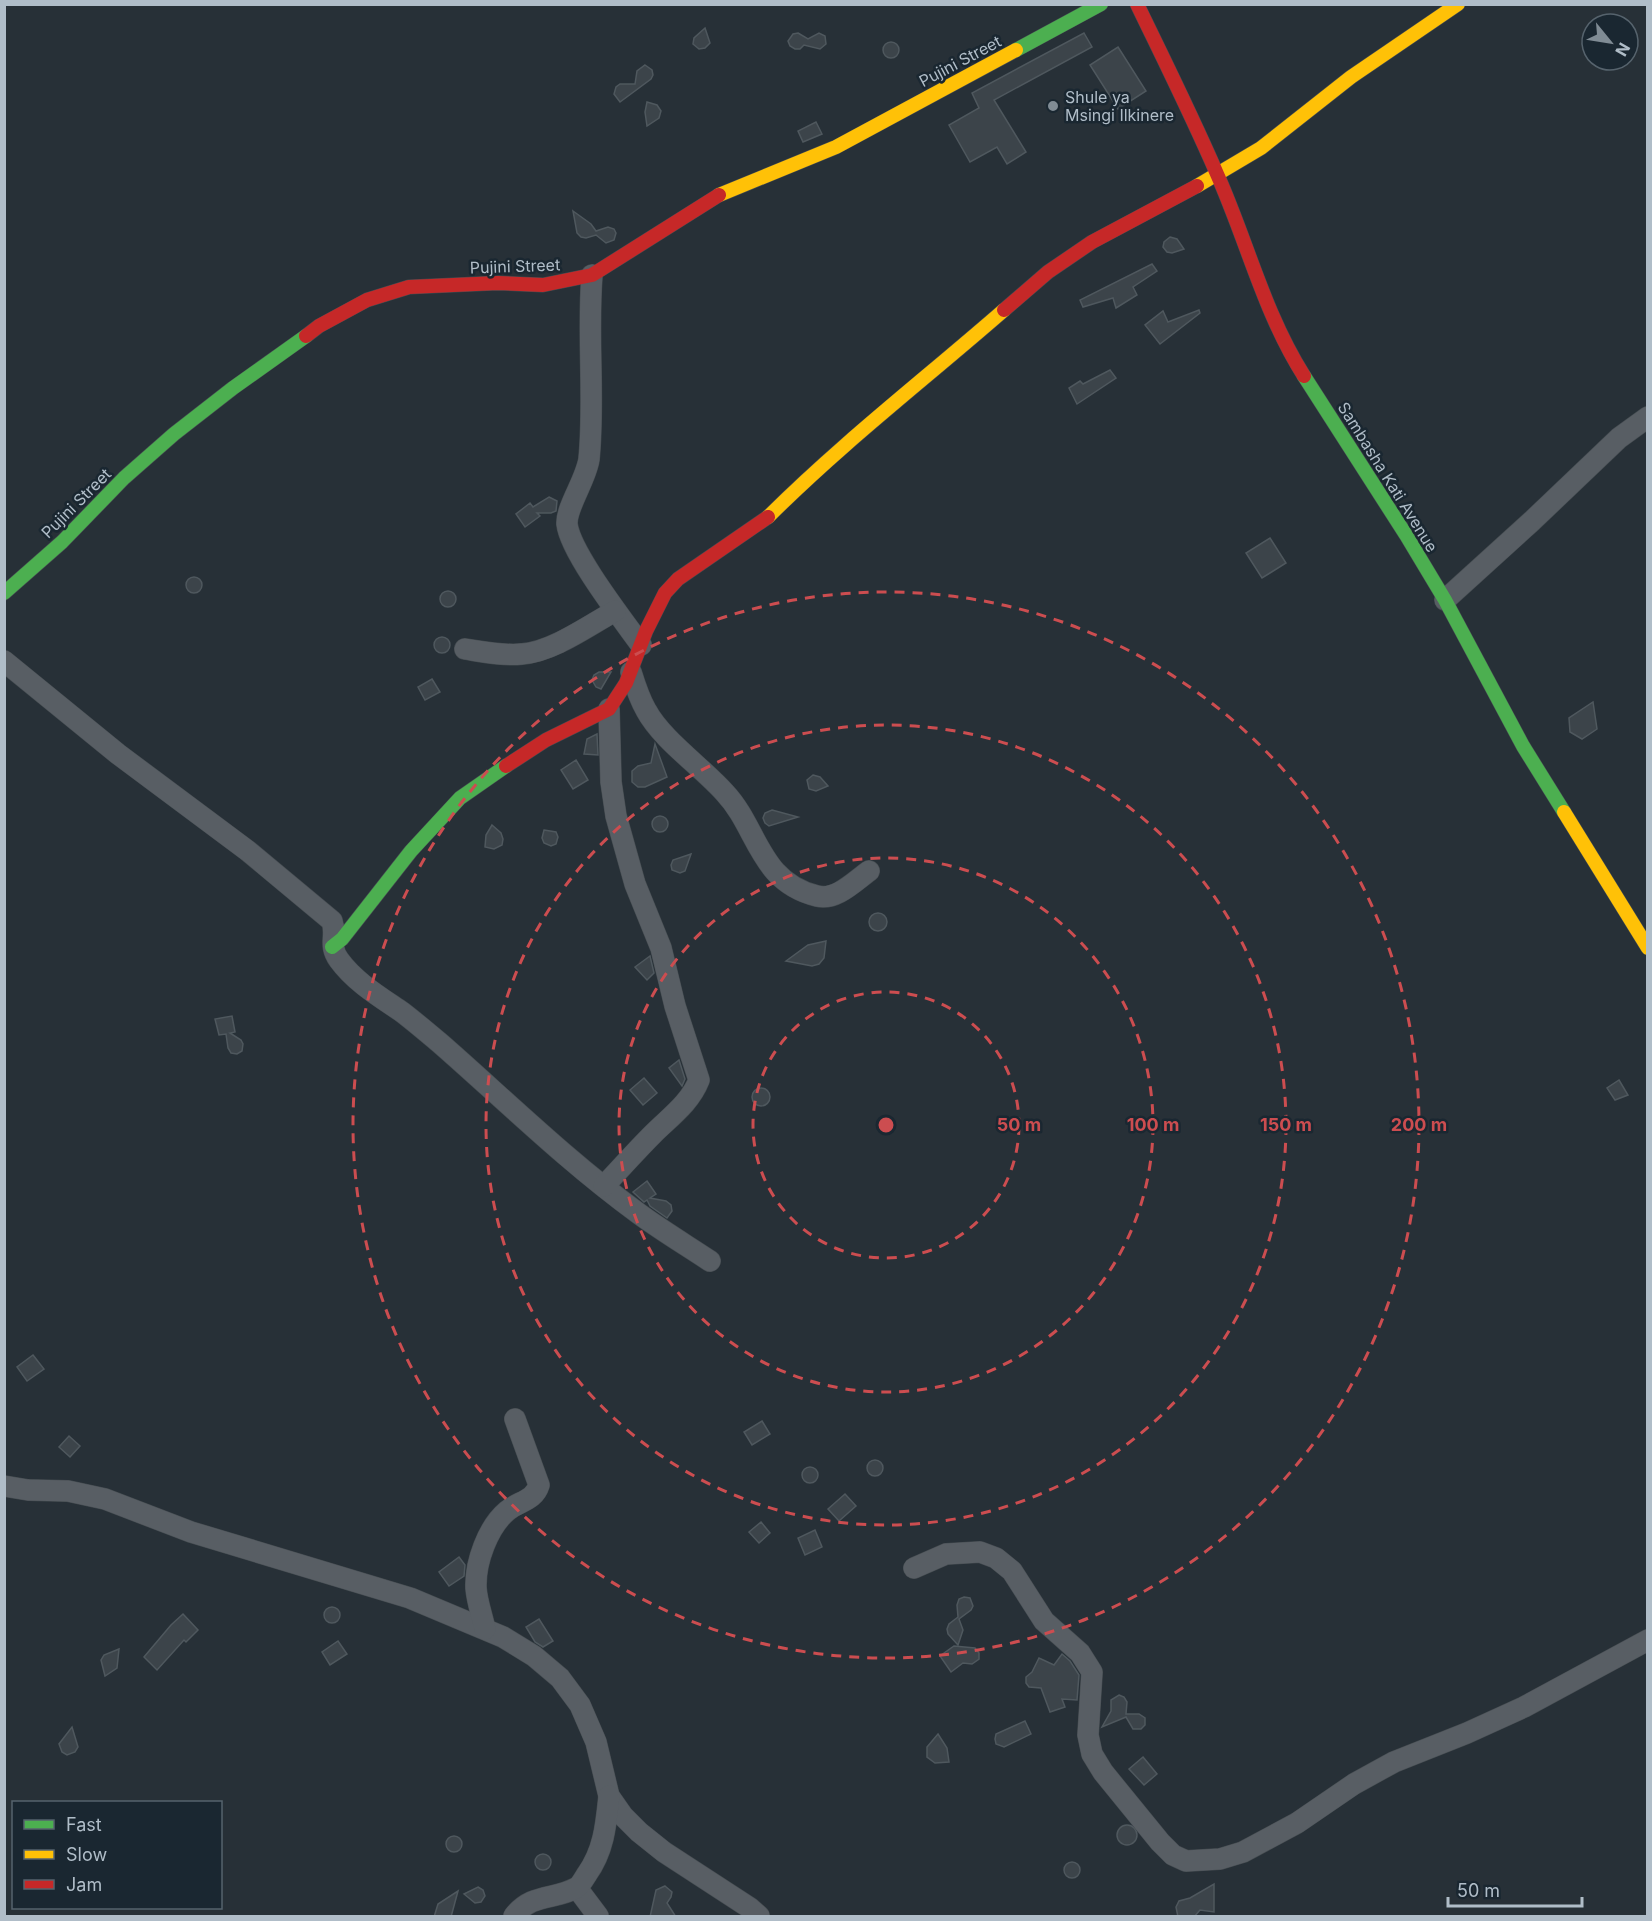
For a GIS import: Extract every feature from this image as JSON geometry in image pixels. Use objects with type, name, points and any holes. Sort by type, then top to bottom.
[{"type":"street","name":"Pujini Street","points":[[4,593],[62,543],[124,478],[174,434],[233,388],[329,321],[367,300],[409,287],[487,284],[543,285],[592,275],[723,193],[836,147],[1101,4]]},
{"type":"street","name":"Sambasha Kati Avenue","points":[[1137,4],[1218,175],[1228,207],[1276,325],[1296,362],[1445,600],[1523,746],[1647,948]]},
{"type":"street","points":[[604,1186],[691,1096],[699,1080],[675,1006],[661,948],[635,884],[615,816],[611,782],[609,710],[631,672],[653,616],[671,585],[765,520],[868,425],[1048,272],[1092,242],[1218,175],[1261,148],[1351,77],[1458,4]]},
{"type":"street","points":[[592,275],[590,302],[592,406],[589,456],[587,469],[567,522],[569,534],[582,558],[615,611],[640,645]]},
{"type":"street","points":[[1445,600],[1611,446],[1647,417]]},
{"type":"street","points":[[465,649],[503,654],[523,654],[544,650],[615,611]]},
{"type":"street","points":[[4,661],[118,754],[248,851],[332,921],[334,928],[332,946],[338,959],[351,974],[441,1044],[541,1134],[604,1186],[639,1213],[710,1261]]},
{"type":"street","points":[[631,672],[639,696],[653,721],[688,759],[727,794],[764,859],[781,876],[801,890],[820,897],[832,896],[869,871]]},
{"type":"street","points":[[332,946],[342,939],[411,851],[460,798],[546,740],[609,710]]},
{"type":"street","points":[[485,1629],[476,1585],[479,1564],[486,1542],[496,1524],[507,1511],[532,1498],[539,1485],[515,1419]]},
{"type":"street","points":[[4,1486],[28,1490],[68,1491],[105,1499],[200,1535],[410,1598],[485,1629],[534,1656],[560,1678],[580,1705],[596,1742],[609,1796],[605,1836],[600,1851],[577,1888],[532,1902],[520,1909],[514,1917]]},
{"type":"street","points":[[914,1568],[946,1554],[980,1552],[996,1558],[1012,1571],[1044,1621],[1080,1653],[1092,1672],[1088,1735],[1092,1754],[1103,1773],[1160,1842],[1173,1855],[1186,1861],[1220,1859],[1243,1852],[1289,1827],[1354,1784],[1394,1762],[1524,1707],[1647,1640]]},
{"type":"street","points":[[609,1796],[623,1816],[639,1832],[748,1914]]},
{"type":"street","points":[[577,1888],[598,1917]]},
{"type":"building","points":[[705,28],[710,43],[705,48],[699,49],[693,44],[694,38]]},
{"type":"building","points":[[798,33],[808,39],[819,33],[825,36],[826,44],[820,49],[804,45],[800,49],[795,49],[788,41],[793,34]]},
{"type":"building","points":[[1084,33],[1092,47],[994,100],[1026,152],[1007,164],[997,147],[970,162],[949,125],[979,108],[972,93]]},
{"type":"building","points":[[891,42],[897,44],[899,50],[897,56],[891,58],[885,56],[883,50],[885,44]]},
{"type":"building","points":[[1118,47],[1146,91],[1118,109],[1090,65]]},
{"type":"building","points":[[645,65],[652,70],[651,79],[620,102],[614,94],[616,87],[620,84],[635,84],[637,71]]},
{"type":"building","points":[[647,102],[657,105],[661,111],[659,118],[647,126],[645,112]]},
{"type":"building","points":[[816,122],[822,134],[803,142],[798,131]]},
{"type":"building","points":[[573,211],[591,224],[596,231],[608,227],[614,229],[616,233],[614,240],[606,243],[596,235],[581,237],[577,233]]},
{"type":"building","points":[[1170,237],[1177,239],[1184,249],[1172,253],[1167,252],[1163,247],[1164,242]]},
{"type":"building","points":[[1152,264],[1157,271],[1133,287],[1137,295],[1116,308],[1113,298],[1083,307],[1080,300]]},
{"type":"building","points":[[1199,310],[1200,313],[1160,344],[1145,325],[1163,311],[1168,322]]},
{"type":"building","points":[[1110,370],[1116,378],[1077,404],[1069,388],[1080,381],[1083,384]]},
{"type":"building","points":[[549,497],[557,501],[556,511],[537,513],[540,516],[525,527],[516,514],[530,503],[533,507]]},
{"type":"building","points":[[1270,538],[1286,563],[1262,578],[1246,553]]},
{"type":"building","points":[[194,577],[200,579],[202,585],[200,591],[194,593],[188,591],[186,585],[188,579]]},
{"type":"building","points":[[448,591],[454,593],[456,599],[454,605],[448,607],[442,605],[440,599],[442,593]]},
{"type":"building","points":[[442,637],[448,639],[450,645],[448,651],[442,653],[436,651],[434,645],[436,639]]},
{"type":"building","points":[[599,672],[611,672],[601,689],[596,687],[592,680]]},
{"type":"building","points":[[432,679],[440,692],[425,700],[418,687]]},
{"type":"building","points":[[1593,702],[1597,729],[1582,739],[1570,732],[1569,718]]},
{"type":"building","points":[[597,734],[598,755],[584,754],[587,739]]},
{"type":"building","points":[[655,744],[667,777],[645,787],[638,787],[632,782],[632,771],[638,766],[651,763]]},
{"type":"building","points":[[576,760],[588,780],[573,789],[561,770]]},
{"type":"building","points":[[813,775],[820,777],[828,786],[816,791],[809,789],[807,780]]},
{"type":"building","points":[[772,810],[798,817],[769,826],[763,818],[765,813]]},
{"type":"building","points":[[660,816],[666,818],[668,824],[666,830],[660,832],[654,830],[652,824],[654,818]]},
{"type":"building","points":[[492,825],[501,833],[503,839],[502,845],[494,849],[485,847],[486,835]]},
{"type":"building","points":[[544,830],[556,832],[558,837],[556,844],[551,846],[544,843],[542,838]]},
{"type":"building","points":[[691,854],[685,871],[680,873],[672,870],[673,860]]},
{"type":"building","points":[[874,913],[882,913],[887,918],[885,929],[874,931],[869,926],[869,918]]},
{"type":"building","points":[[826,941],[824,958],[819,964],[812,966],[786,961],[808,945]]},
{"type":"building","points":[[650,956],[654,973],[647,980],[635,967]]},
{"type":"building","points":[[232,1016],[235,1032],[230,1033],[243,1044],[242,1051],[237,1054],[231,1053],[228,1048],[226,1034],[219,1035],[215,1019]]},
{"type":"building","points":[[679,1060],[685,1079],[682,1086],[669,1068]]},
{"type":"building","points":[[644,1078],[657,1093],[643,1105],[630,1090]]},
{"type":"building","points":[[1619,1080],[1628,1095],[1615,1100],[1607,1088]]},
{"type":"building","points":[[761,1088],[767,1091],[770,1097],[767,1103],[761,1106],[755,1103],[752,1097],[755,1091]]},
{"type":"building","points":[[647,1181],[656,1194],[650,1198],[666,1201],[671,1205],[672,1211],[667,1218],[650,1206],[647,1200],[644,1202],[633,1192]]},
{"type":"building","points":[[33,1355],[44,1369],[27,1381],[17,1367]]},
{"type":"building","points":[[762,1421],[770,1434],[752,1445],[744,1432]]},
{"type":"building","points":[[69,1436],[80,1446],[70,1457],[59,1447]]},
{"type":"building","points":[[875,1460],[881,1462],[883,1468],[881,1474],[875,1476],[869,1474],[867,1468],[869,1462]]},
{"type":"building","points":[[810,1467],[816,1469],[818,1475],[816,1481],[810,1483],[804,1481],[802,1475],[804,1469]]},
{"type":"building","points":[[845,1494],[856,1506],[839,1521],[828,1509]]},
{"type":"building","points":[[761,1522],[770,1533],[759,1543],[749,1532]]},
{"type":"building","points":[[815,1530],[822,1547],[805,1555],[798,1538]]},
{"type":"building","points":[[459,1557],[465,1565],[464,1576],[449,1586],[439,1572]]},
{"type":"building","points":[[970,1598],[973,1606],[959,1619],[963,1630],[958,1645],[948,1634],[947,1629],[949,1624],[958,1617],[957,1605],[959,1599]]},
{"type":"building","points":[[332,1607],[340,1615],[332,1623],[324,1615]]},
{"type":"building","points":[[183,1614],[198,1630],[186,1642],[184,1640],[157,1670],[144,1657]]},
{"type":"building","points":[[539,1619],[553,1641],[543,1647],[535,1642],[526,1627]]},
{"type":"building","points":[[338,1641],[347,1654],[330,1665],[322,1652]]},
{"type":"building","points":[[954,1646],[975,1648],[979,1653],[979,1659],[972,1664],[963,1663],[951,1672],[940,1656]]},
{"type":"building","points":[[119,1649],[117,1668],[105,1676],[101,1660],[104,1655]]},
{"type":"building","points":[[1062,1654],[1070,1661],[1079,1675],[1077,1700],[1062,1699],[1065,1707],[1050,1712],[1041,1688],[1029,1687],[1026,1677],[1032,1672],[1039,1658],[1054,1665]]},
{"type":"building","points":[[1119,1695],[1127,1702],[1126,1714],[1139,1714],[1145,1718],[1145,1725],[1141,1729],[1133,1729],[1126,1717],[1102,1727],[1111,1711],[1111,1700]]},
{"type":"building","points":[[1025,1721],[1031,1734],[1004,1747],[996,1744],[996,1734]]},
{"type":"building","points":[[72,1727],[78,1747],[75,1752],[67,1755],[62,1752],[59,1744]]},
{"type":"building","points":[[938,1734],[947,1748],[949,1762],[935,1763],[927,1757],[927,1747]]},
{"type":"building","points":[[1143,1757],[1157,1774],[1144,1785],[1129,1769]]},
{"type":"building","points":[[1127,1825],[1134,1828],[1137,1835],[1134,1842],[1127,1845],[1120,1842],[1117,1835],[1120,1828]]},
{"type":"building","points":[[454,1836],[460,1838],[462,1844],[460,1850],[454,1852],[448,1850],[446,1844],[448,1838]]},
{"type":"building","points":[[543,1854],[549,1856],[551,1862],[549,1868],[543,1870],[537,1868],[535,1862],[537,1856]]},
{"type":"building","points":[[1072,1862],[1078,1864],[1080,1870],[1078,1876],[1072,1878],[1066,1876],[1064,1870],[1066,1864]]},
{"type":"building","points":[[1214,1884],[1214,1912],[1200,1910],[1194,1917],[1178,1917],[1176,1907],[1179,1901],[1190,1898]]},
{"type":"building","points":[[665,1886],[672,1892],[667,1903],[676,1917],[650,1917],[656,1890]]},
{"type":"building","points":[[478,1887],[483,1890],[485,1896],[481,1902],[475,1903],[464,1894]]},
{"type":"building","points":[[458,1891],[451,1917],[434,1917],[438,1904]]},
{"type":"traffic: fast","points":[[1016,50],[1101,4]]},
{"type":"traffic: fast","points":[[4,593],[62,542],[124,478],[174,434],[306,336]]},
{"type":"traffic: fast","points":[[1304,376],[1445,600],[1523,746],[1564,812]]},
{"type":"traffic: fast","points":[[332,947],[342,939],[411,851],[460,798],[506,766]]},
{"type":"traffic: slow","points":[[1197,186],[1261,148],[1351,77],[1458,4]]},
{"type":"traffic: slow","points":[[719,195],[836,147],[1016,50]]},
{"type":"traffic: slow","points":[[768,517],[854,437],[1004,310]]},
{"type":"traffic: slow","points":[[1564,812],[1648,948]]},
{"type":"traffic: jam","points":[[1137,4],[1188,109],[1228,199],[1278,327],[1304,376]]},
{"type":"traffic: jam","points":[[1004,310],[1048,272],[1092,242],[1197,186]]},
{"type":"traffic: jam","points":[[306,336],[319,326],[367,300],[409,287],[498,283],[543,285],[592,275],[719,195]]},
{"type":"traffic: jam","points":[[506,766],[546,740],[609,709],[626,683],[646,631],[665,593],[678,579],[768,517]]},
{"type":"place","name":"Shule ya Msingi Ilkinere","points":[[1053,106]]}]
